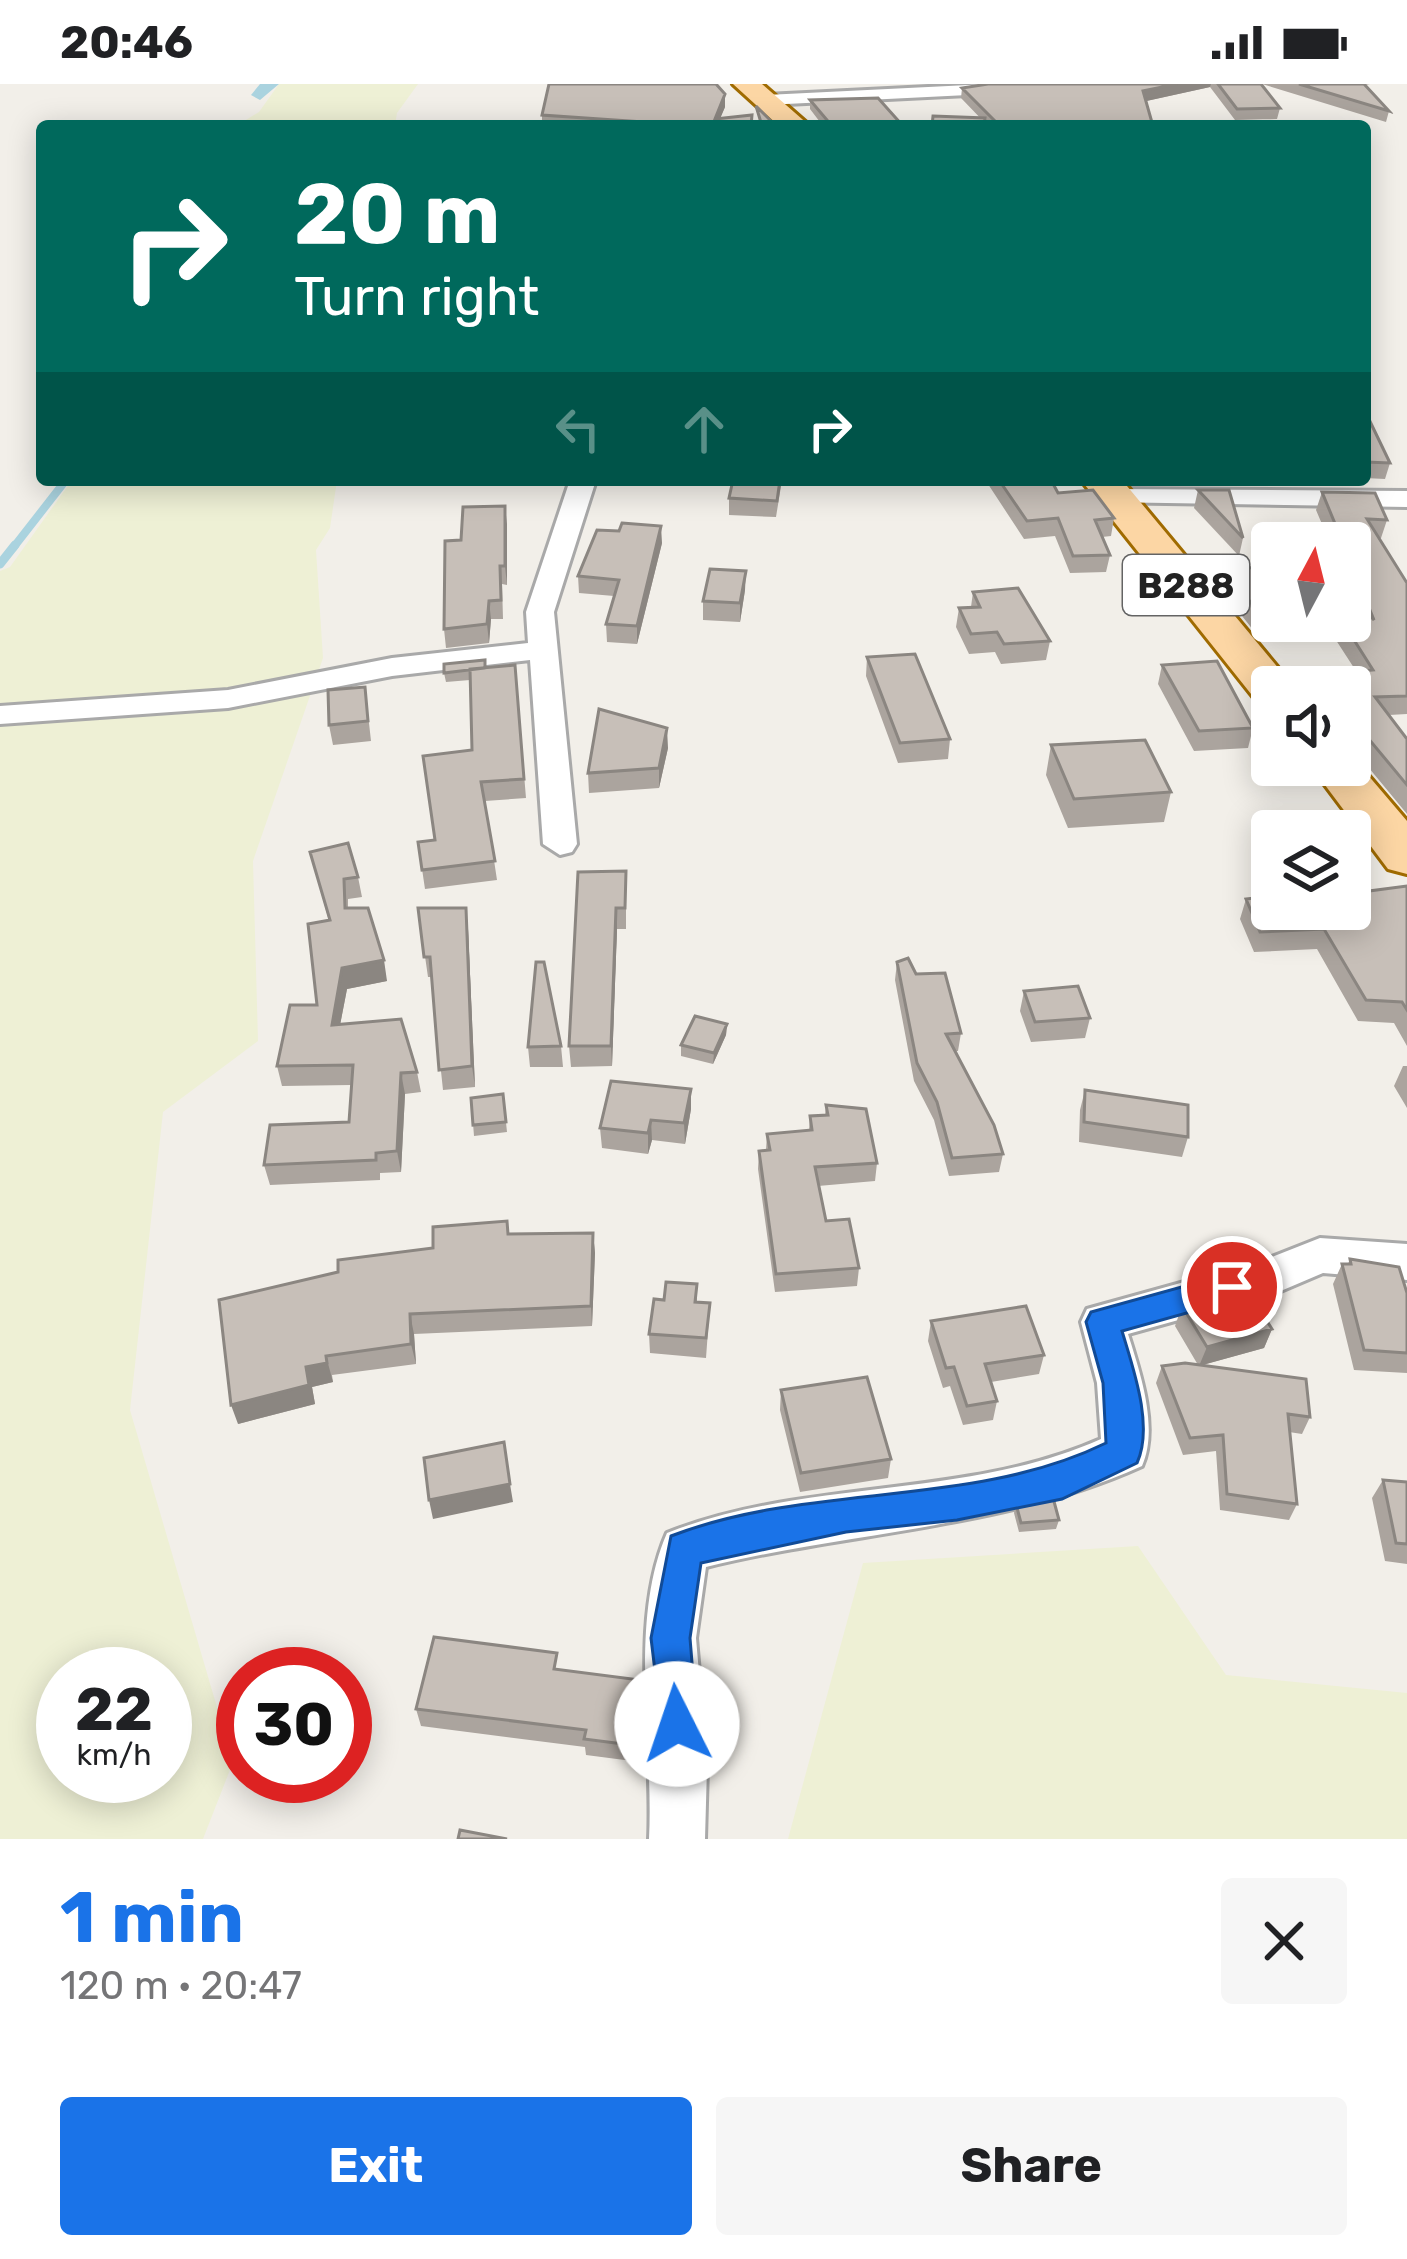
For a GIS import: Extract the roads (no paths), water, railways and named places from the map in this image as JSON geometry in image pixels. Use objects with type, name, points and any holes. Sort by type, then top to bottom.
[{"type":"main road","points":[[756,92],[789,120]]},
{"type":"main road","name":"B288","points":[[1108,488],[1253,666]]},
{"type":"main road","points":[[1351,786],[1407,857]]},
{"type":"street","points":[[756,92],[1031,86]]},
{"type":"street","points":[[560,844],[540,612],[581,486]]},
{"type":"street","points":[[1108,488],[1407,500]]},
{"type":"street","points":[[0,716],[228,699],[392,667],[542,650]]},
{"type":"street","points":[[676,1839],[680,1767],[670,1638],[684,1549],[846,1515],[957,1503],[1062,1482],[1125,1451],[1120,1383],[1103,1322],[1276,1275],[1320,1255],[1407,1262]]},
{"type":"waterway","points":[[260,95],[270,84]]},
{"type":"waterway","points":[[13,548],[61,486]]},
{"type":"waterway","points":[[0,564],[15,545]]}]
